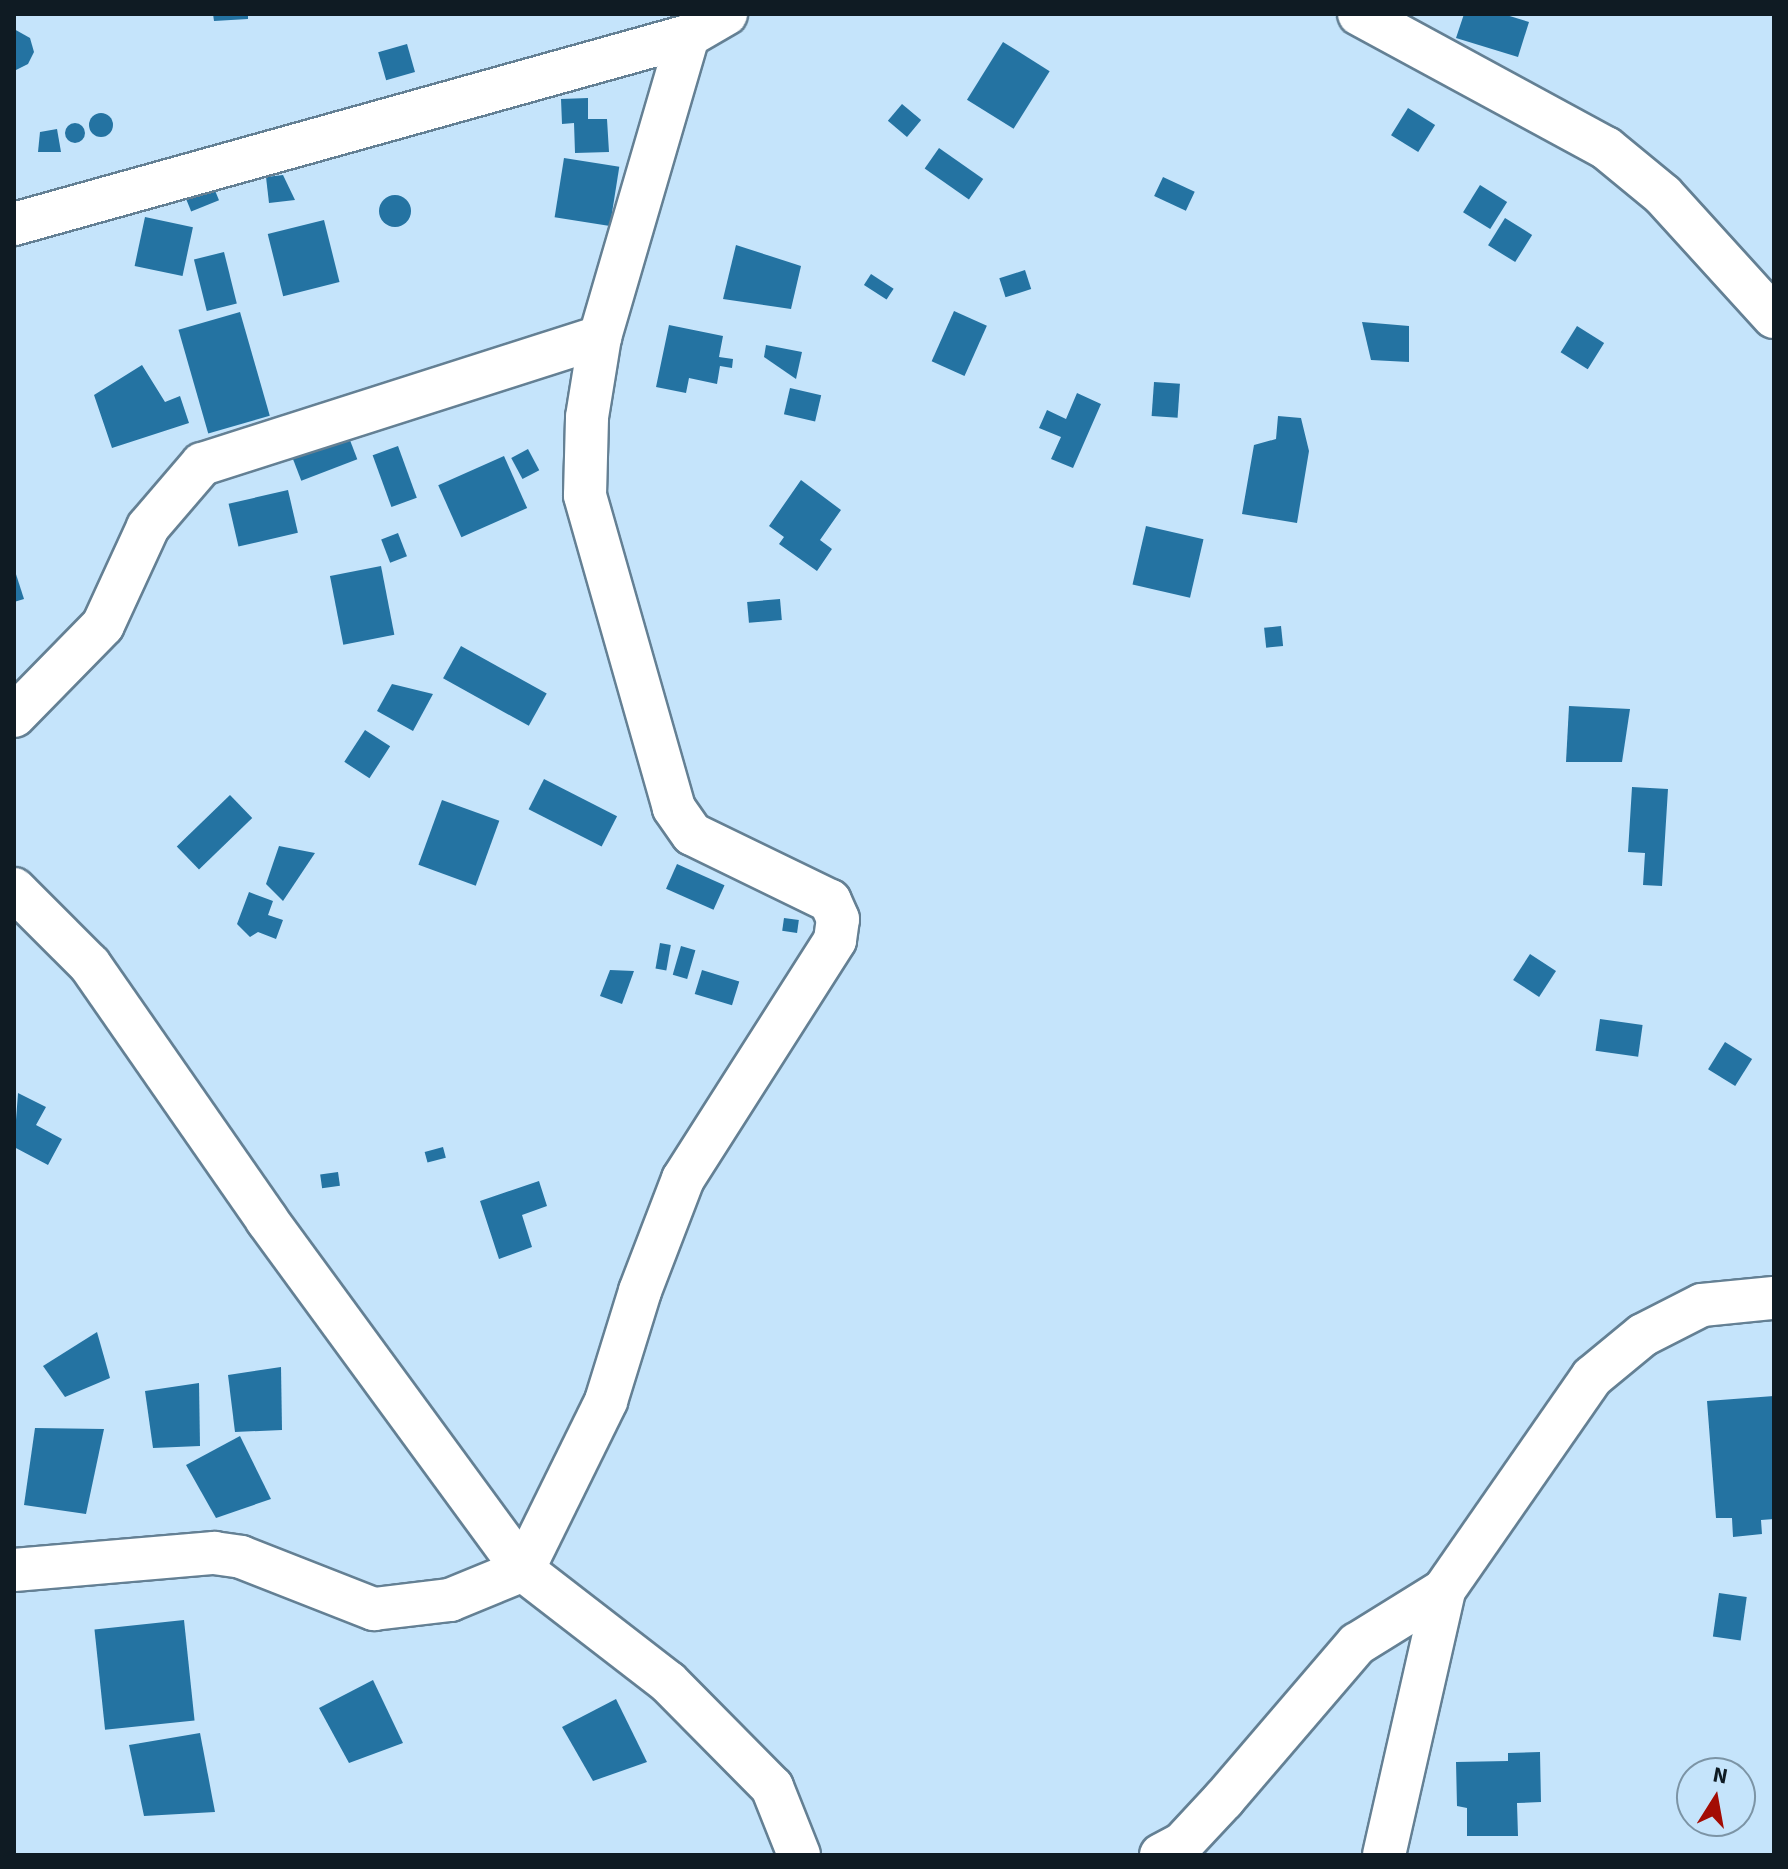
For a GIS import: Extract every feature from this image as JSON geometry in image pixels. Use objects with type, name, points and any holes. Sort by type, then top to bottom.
[{"type":"street","points":[[1359,14],[1606,148],[1663,195],[1774,317]]},
{"type":"street","points":[[14,224],[709,22]]},
{"type":"street","points":[[14,1570],[214,1553],[241,1557],[374,1609],[450,1600],[523,1570],[606,1401],[683,1179],[835,940],[838,919],[830,901],[692,834],[662,781],[585,495],[587,417],[600,337],[709,22]]},
{"type":"street","points":[[14,716],[103,625],[148,527],[202,464],[600,337]]},
{"type":"street","points":[[14,889],[90,965],[267,1220],[523,1570],[668,1682],[772,1787],[799,1855]]},
{"type":"street","points":[[1384,1855],[1444,1590],[1592,1377],[1643,1335],[1702,1305],[1774,1298]]},
{"type":"street","points":[[1161,1855],[1193,1833],[1357,1644],[1444,1590]]},
{"type":"building","points":[[213,14],[248,14],[248,19],[214,21]]},
{"type":"building","points":[[1464,14],[1503,14],[1529,22],[1518,57],[1456,38]]},
{"type":"building","points":[[14,29],[30,38],[34,52],[28,64],[14,71]]},
{"type":"building","points":[[1003,42],[1050,71],[1014,129],[967,100]]},
{"type":"building","points":[[407,44],[415,72],[386,80],[378,52]]},
{"type":"building","points":[[588,98],[588,119],[607,119],[609,152],[575,153],[574,123],[562,124],[561,99]]},
{"type":"building","points":[[902,104],[921,120],[907,137],[888,121]]},
{"type":"building","points":[[1408,108],[1435,125],[1418,152],[1391,135]]},
{"type":"building","points":[[101,113],[112,120],[113,125],[106,136],[101,137],[90,130],[89,125],[96,114]]},
{"type":"building","points":[[75,123],[82,126],[85,133],[82,140],[75,143],[68,140],[65,133],[68,126]]},
{"type":"building","points":[[57,129],[61,152],[38,152],[40,132]]},
{"type":"building","points":[[939,148],[983,179],[969,199],[925,168]]},
{"type":"building","points":[[564,158],[619,167],[610,226],[555,217]]},
{"type":"building","points":[[283,175],[295,200],[269,203],[266,177]]},
{"type":"building","points":[[1163,177],[1195,192],[1186,211],[1154,196]]},
{"type":"building","points":[[210,178],[219,200],[191,211],[182,189]]},
{"type":"building","points":[[1480,185],[1507,202],[1490,229],[1463,212]]},
{"type":"building","points":[[395,195],[406,200],[411,211],[406,222],[395,227],[384,222],[379,211],[384,200]]},
{"type":"building","points":[[145,217],[193,227],[183,276],[135,266]]},
{"type":"building","points":[[1505,218],[1532,235],[1515,262],[1488,245]]},
{"type":"building","points":[[324,220],[339,282],[283,296],[268,234]]},
{"type":"building","points":[[736,245],[801,266],[791,309],[723,299]]},
{"type":"building","points":[[224,252],[237,303],[207,311],[194,259]]},
{"type":"building","points":[[1025,270],[1031,289],[1006,297],[999,278]]},
{"type":"building","points":[[871,274],[894,289],[887,300],[864,285]]},
{"type":"building","points":[[954,311],[987,326],[965,376],[932,361]]},
{"type":"building","points":[[240,312],[270,416],[208,433],[178,330]]},
{"type":"building","points":[[1362,322],[1409,326],[1409,362],[1371,360]]},
{"type":"building","points":[[669,325],[723,336],[719,357],[733,359],[732,368],[720,366],[717,384],[689,378],[686,393],[656,387]]},
{"type":"building","points":[[1577,326],[1604,343],[1588,369],[1561,352]]},
{"type":"building","points":[[766,345],[802,352],[796,379],[764,357]]},
{"type":"building","points":[[142,365],[165,402],[180,396],[189,423],[112,448],[94,395]]},
{"type":"building","points":[[1154,382],[1180,384],[1178,418],[1152,416]]},
{"type":"building","points":[[790,388],[821,395],[815,422],[784,414]]},
{"type":"building","points":[[1077,393],[1101,404],[1073,468],[1051,459],[1061,437],[1039,428],[1047,410],[1066,419]]},
{"type":"building","points":[[1278,416],[1301,418],[1309,451],[1297,523],[1242,514],[1254,445],[1276,439]]},
{"type":"building","points":[[348,435],[357,459],[301,481],[292,457]]},
{"type":"building","points":[[398,446],[417,498],[391,507],[373,455]]},
{"type":"building","points":[[528,449],[539,470],[522,479],[511,458]]},
{"type":"building","points":[[504,456],[527,508],[461,537],[438,485]]},
{"type":"building","points":[[801,480],[841,510],[820,540],[832,549],[817,571],[779,544],[784,537],[769,526]]},
{"type":"building","points":[[288,490],[298,533],[238,547],[229,504]]},
{"type":"building","points":[[1146,526],[1203,539],[1190,598],[1133,584]]},
{"type":"building","points":[[398,533],[407,556],[390,563],[381,539]]},
{"type":"building","points":[[381,566],[394,635],[343,645],[330,576]]},
{"type":"building","points":[[14,568],[24,599],[14,602]]},
{"type":"building","points":[[780,599],[782,620],[749,623],[747,602]]},
{"type":"building","points":[[1281,626],[1283,646],[1266,648],[1264,628]]},
{"type":"building","points":[[461,646],[547,694],[529,726],[443,678]]},
{"type":"building","points":[[392,684],[433,694],[413,731],[377,711]]},
{"type":"building","points":[[1569,706],[1630,709],[1622,762],[1566,762]]},
{"type":"building","points":[[365,730],[390,746],[369,778],[344,762]]},
{"type":"building","points":[[544,779],[617,816],[602,847],[529,809]]},
{"type":"building","points":[[1632,787],[1668,789],[1662,886],[1643,885],[1645,853],[1628,852]]},
{"type":"building","points":[[230,795],[252,818],[199,869],[177,846]]},
{"type":"building","points":[[442,800],[499,821],[476,886],[418,865]]},
{"type":"building","points":[[279,846],[315,853],[283,901],[266,884]]},
{"type":"building","points":[[677,864],[725,885],[714,910],[666,889]]},
{"type":"building","points":[[249,892],[273,901],[268,915],[283,920],[276,939],[258,932],[250,937],[237,924]]},
{"type":"building","points":[[784,918],[799,920],[797,933],[782,931]]},
{"type":"building","points":[[660,943],[671,945],[666,971],[655,969]]},
{"type":"building","points":[[681,946],[695,950],[687,979],[673,975]]},
{"type":"building","points":[[1530,954],[1556,971],[1539,997],[1513,980]]},
{"type":"building","points":[[610,970],[634,971],[622,1004],[600,996]]},
{"type":"building","points":[[702,970],[739,981],[732,1005],[695,994]]},
{"type":"building","points":[[1600,1019],[1643,1025],[1638,1057],[1596,1051]]},
{"type":"building","points":[[1725,1042],[1752,1059],[1735,1086],[1708,1069]]},
{"type":"building","points":[[18,1093],[46,1107],[36,1125],[62,1139],[48,1165],[14,1147]]},
{"type":"building","points":[[443,1147],[446,1158],[427,1163],[425,1152]]},
{"type":"building","points":[[338,1172],[340,1186],[322,1188],[320,1175]]},
{"type":"building","points":[[539,1181],[547,1206],[522,1215],[532,1247],[499,1259],[480,1201]]},
{"type":"building","points":[[97,1332],[110,1378],[65,1397],[43,1366]]},
{"type":"building","points":[[281,1367],[282,1430],[235,1432],[228,1375]]},
{"type":"building","points":[[199,1383],[200,1446],[153,1448],[145,1391]]},
{"type":"building","points":[[1774,1396],[1774,1519],[1761,1520],[1762,1534],[1733,1537],[1732,1518],[1716,1518],[1707,1401]]},
{"type":"building","points":[[35,1428],[104,1429],[86,1514],[24,1505]]},
{"type":"building","points":[[240,1436],[271,1499],[216,1518],[186,1465]]},
{"type":"building","points":[[1719,1593],[1747,1597],[1741,1640],[1713,1637]]},
{"type":"building","points":[[184,1620],[195,1720],[105,1730],[94,1629]]},
{"type":"building","points":[[373,1680],[403,1743],[349,1763],[319,1708]]},
{"type":"building","points":[[616,1699],[647,1762],[593,1781],[562,1727]]},
{"type":"building","points":[[200,1733],[215,1812],[144,1816],[129,1745]]},
{"type":"building","points":[[1540,1752],[1541,1802],[1517,1803],[1518,1836],[1467,1836],[1467,1808],[1457,1806],[1456,1762],[1508,1761],[1508,1753]]}]
